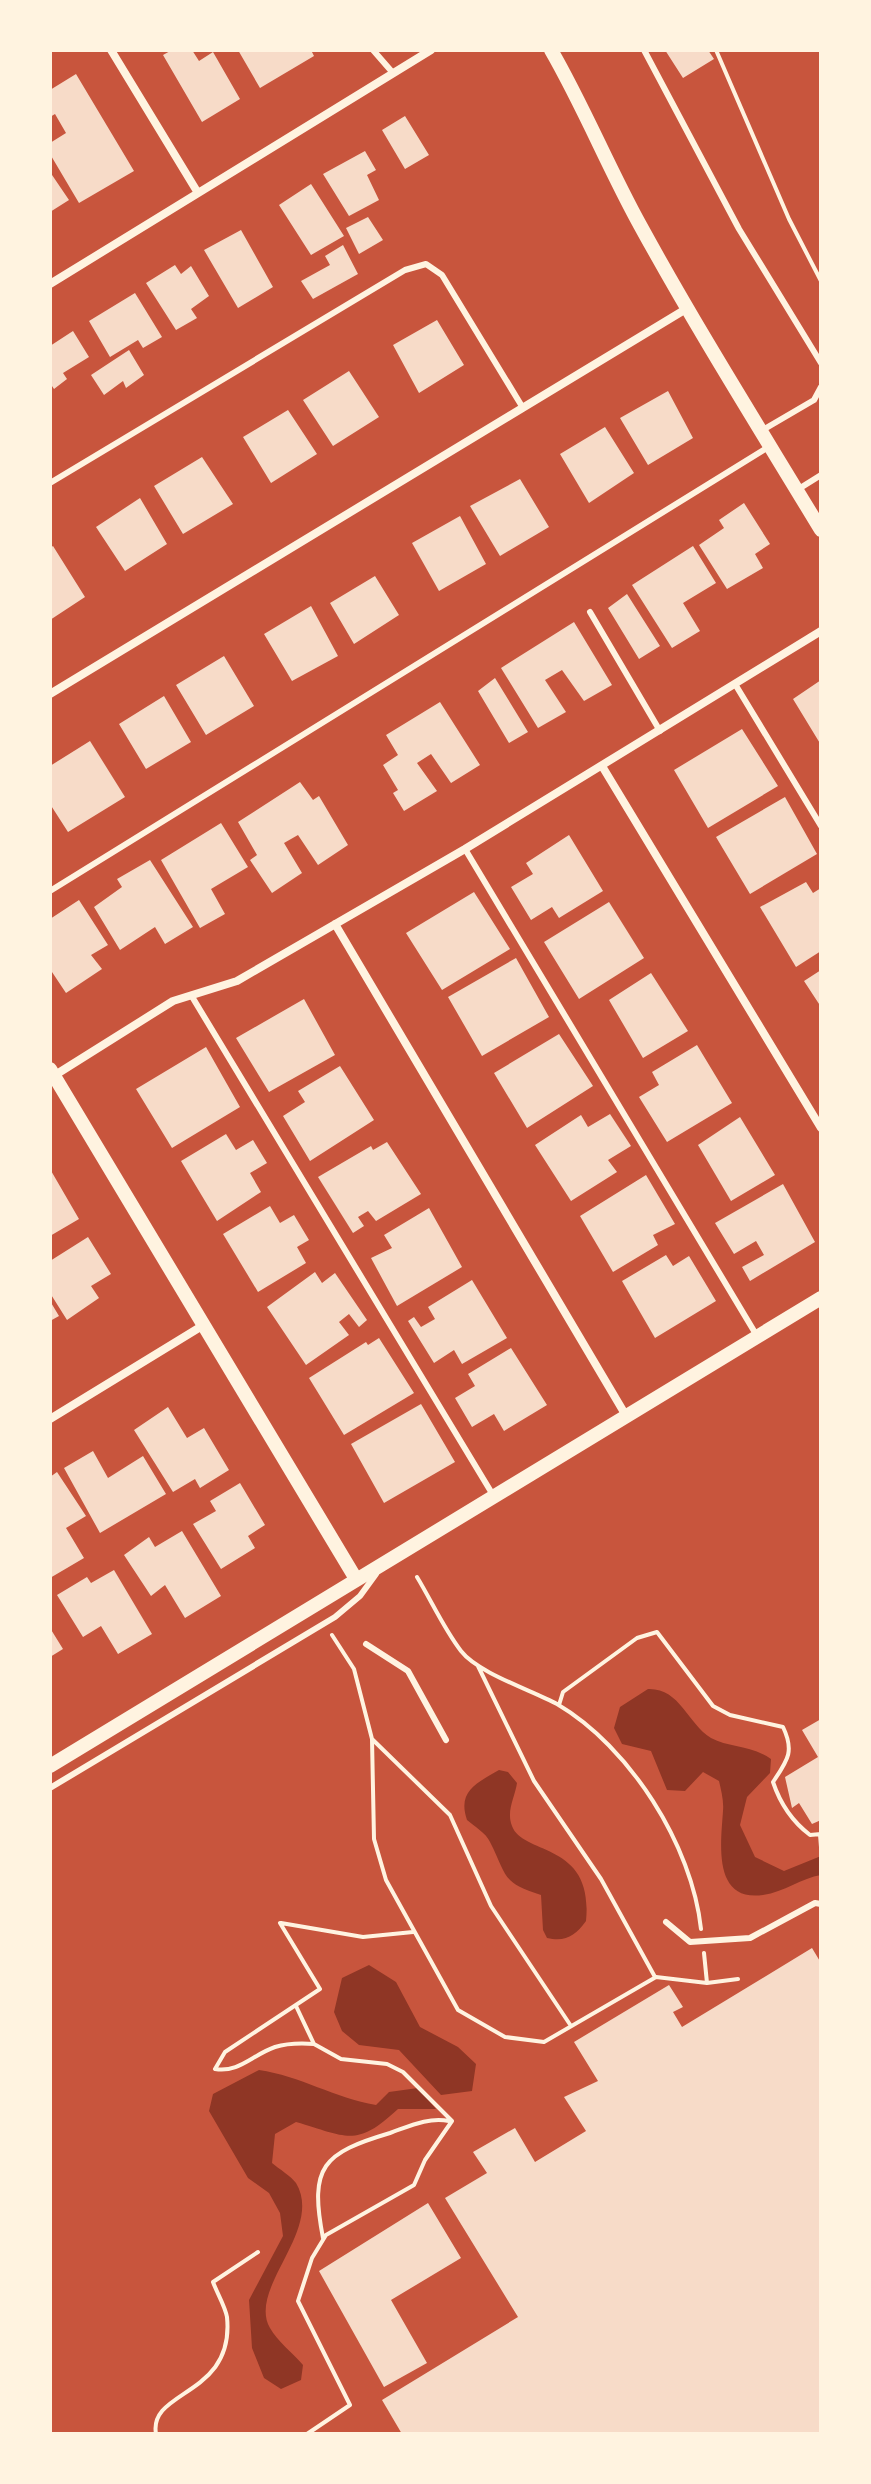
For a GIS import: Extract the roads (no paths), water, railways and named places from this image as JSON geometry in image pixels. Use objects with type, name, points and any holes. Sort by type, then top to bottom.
[{"type":"street","points":[[111,50],[198,193]]},
{"type":"street","points":[[50,284],[431,50]]},
{"type":"street","points":[[551,50],[582,102],[618,186],[686,309],[821,530]]},
{"type":"street","points":[[50,694],[686,309]]},
{"type":"street","points":[[356,1579],[51,1074],[173,1001],[237,981],[465,849],[821,631]]},
{"type":"street","points":[[602,766],[821,1128]]},
{"type":"street","points":[[335,924],[625,1414]]},
{"type":"street","points":[[50,1766],[625,1414],[821,1298]]},
{"type":"street","points":[[50,1419],[202,1326]]},
{"type":"lane","points":[[373,50],[393,73]]},
{"type":"lane","points":[[644,50],[739,229],[821,363]]},
{"type":"lane","points":[[50,483],[405,270],[426,264],[442,275],[523,408]]},
{"type":"lane","points":[[761,431],[814,400],[821,387]]},
{"type":"lane","points":[[50,891],[770,446]]},
{"type":"lane","points":[[797,490],[821,475]]},
{"type":"lane","points":[[590,612],[660,731]]},
{"type":"lane","points":[[735,684],[821,826]]},
{"type":"lane","points":[[465,849],[757,1336]]},
{"type":"lane","points":[[191,995],[493,1495]]},
{"type":"lane","points":[[50,1788],[346,1610],[382,1563]]},
{"type":"lane","points":[[366,1644],[408,1671],[446,1740]]},
{"type":"lane","points":[[666,1922],[690,1942],[750,1938],[815,1903],[821,1904]]}]
